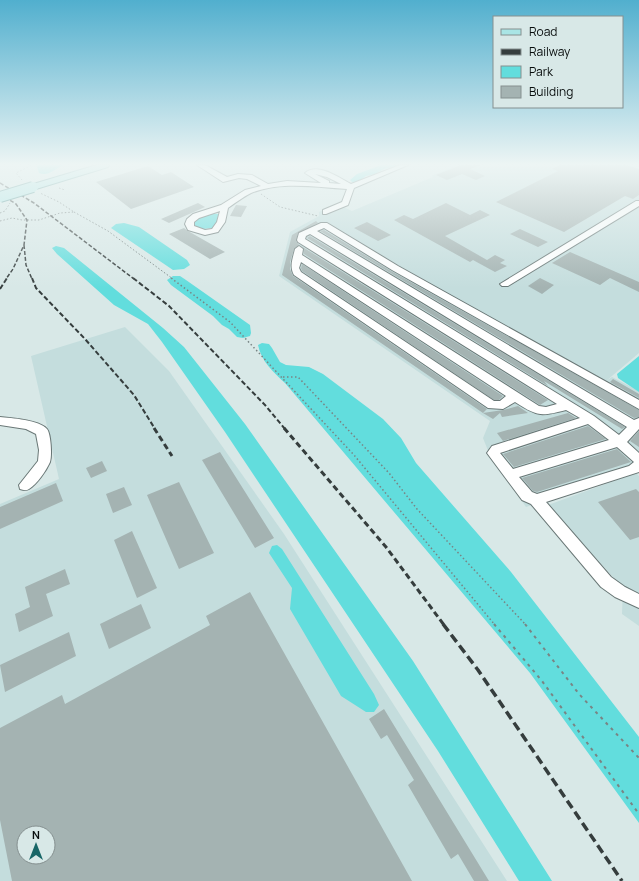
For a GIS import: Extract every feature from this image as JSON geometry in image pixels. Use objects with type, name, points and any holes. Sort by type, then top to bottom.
[{"type":"street","points":[[326,212],[338,206]]},
{"type":"street","points":[[505,284],[634,206]]},
{"type":"street","points":[[514,396],[502,405],[492,405],[297,273],[295,268],[297,256],[304,234],[324,225],[394,268],[639,405]]},
{"type":"street","points":[[310,231],[464,324],[637,424],[619,442],[510,475]]},
{"type":"street","points":[[301,240],[366,282],[590,419],[639,460]]},
{"type":"street","points":[[297,256],[541,412],[561,402],[572,386],[583,374]]},
{"type":"street","points":[[350,291],[394,268]]},
{"type":"street","points":[[416,354],[478,315]]},
{"type":"street","points":[[590,419],[496,450],[493,453],[527,496],[536,500],[606,582],[620,592],[639,601]]},
{"type":"street","points":[[0,421],[28,425],[42,431],[46,458],[44,465],[25,485]]},
{"type":"street","points":[[536,500],[633,470],[639,465]]},
{"type":"path","points":[[64,206],[108,231],[230,322],[354,455],[542,681],[639,814]]},
{"type":"path","points":[[282,206],[298,213],[318,216]]},
{"type":"path","points":[[0,221],[12,218],[22,220],[39,220],[60,213],[74,212]]},
{"type":"path","points":[[282,378],[298,378],[383,468],[417,508],[533,632],[579,694],[639,758]]},
{"type":"shaded area","points":[[332,206],[342,206],[352,211],[364,206],[639,206],[639,353],[606,381],[612,377],[639,391],[639,459],[631,473],[526,507],[489,453],[483,438],[490,421],[279,276],[290,232],[319,216],[319,212]]},
{"type":"shaded area","points":[[125,327],[169,371],[284,534],[507,881],[0,881],[0,504],[59,479],[31,356]]},
{"type":"shaded area","points":[[636,473],[639,476],[639,626],[622,614],[623,588],[548,505]]},
{"type":"green space","points":[[210,213],[218,214],[221,217],[213,228],[202,229],[193,225],[193,223],[200,217]]},
{"type":"green space","points":[[124,223],[139,227],[187,260],[190,265],[184,269],[173,270],[111,228],[116,224]]},
{"type":"green space","points":[[56,246],[64,248],[163,328],[184,347],[245,424],[413,661],[552,881],[519,881],[438,751],[225,432],[162,342],[148,324],[114,305],[57,254],[52,248]]},
{"type":"green space","points":[[173,276],[180,276],[250,325],[250,336],[243,338],[237,337],[213,316],[171,285],[167,280]]},
{"type":"green space","points":[[262,343],[269,344],[280,362],[286,365],[309,367],[323,374],[383,419],[401,438],[416,463],[511,572],[639,737],[639,823],[530,673],[285,383],[268,366],[258,345]]},
{"type":"green space","points":[[639,356],[639,392],[618,378],[617,374]]},
{"type":"green space","points":[[277,545],[282,549],[374,694],[379,705],[374,712],[366,712],[341,696],[290,609],[292,588],[269,553],[272,546]]},
{"type":"building","points":[[127,206],[139,206],[131,209]]},
{"type":"building","points":[[191,206],[205,207],[169,223],[161,219]]},
{"type":"building","points":[[235,206],[247,206],[241,217],[230,216]]},
{"type":"building","points":[[440,206],[452,206],[470,215],[480,210],[490,215],[445,236],[487,260],[495,255],[505,260],[500,263],[507,266],[495,272],[473,260],[470,262],[394,220],[404,215],[413,219]]},
{"type":"building","points":[[505,206],[608,206],[564,232]]},
{"type":"building","points":[[316,221],[318,223],[298,233],[296,241],[299,245],[294,249],[290,262],[290,269],[293,276],[487,409],[483,413],[282,275],[292,235]]},
{"type":"building","points":[[367,222],[391,235],[378,241],[354,228]]},
{"type":"building","points":[[184,228],[225,252],[210,259],[169,234]]},
{"type":"building","points":[[520,229],[548,242],[538,247],[510,234]]},
{"type":"building","points":[[324,230],[391,271],[639,410],[639,417],[634,418],[320,231]]},
{"type":"building","points":[[310,236],[625,427],[622,429],[544,381],[548,386],[307,238]]},
{"type":"building","points":[[301,246],[548,400],[540,405],[304,254],[304,249]]},
{"type":"building","points":[[570,252],[639,282],[639,292],[610,278],[600,285],[552,263]]},
{"type":"building","points":[[302,264],[503,396],[499,400],[494,400],[302,271]]},
{"type":"building","points":[[540,278],[554,285],[542,294],[528,286]]},
{"type":"building","points":[[613,379],[639,394],[639,398],[610,382]]},
{"type":"building","points":[[518,406],[528,413],[502,417],[500,413],[493,419],[483,413],[503,410]]},
{"type":"building","points":[[568,413],[576,418],[503,441],[497,433]]},
{"type":"building","points":[[588,426],[606,439],[514,467],[503,454]]},
{"type":"building","points":[[639,431],[639,447],[630,441]]},
{"type":"building","points":[[617,449],[631,462],[537,492],[533,491],[522,478]]},
{"type":"building","points":[[220,452],[274,538],[255,548],[202,460]]},
{"type":"building","points":[[102,461],[107,471],[91,478],[86,468]]},
{"type":"building","points":[[179,482],[214,553],[179,569],[147,495]]},
{"type":"building","points":[[56,483],[63,501],[0,529],[0,507]]},
{"type":"building","points":[[124,487],[132,505],[113,513],[106,494]]},
{"type":"building","points":[[636,489],[639,492],[639,537],[630,540],[598,502]]},
{"type":"building","points":[[132,531],[157,588],[137,598],[114,540]]},
{"type":"building","points":[[65,569],[70,584],[46,594],[53,616],[19,632],[15,614],[30,607],[25,587]]},
{"type":"building","points":[[250,592],[412,881],[12,881],[0,820],[0,728],[62,695],[65,704],[210,625],[206,616]]},
{"type":"building","points":[[141,604],[151,628],[109,649],[100,624]]},
{"type":"building","points":[[69,632],[76,656],[5,692],[0,665]]},
{"type":"building","points":[[384,709],[489,881],[474,881],[458,854],[451,859],[408,785],[414,780],[387,735],[381,739],[369,719]]},
{"type":"railway","points":[[17,206],[27,220],[24,245]]},
{"type":"railway","points":[[38,206],[134,279]]},
{"type":"railway","points":[[6,279],[13,269],[24,245]]},
{"type":"railway","points":[[24,245],[26,265],[32,279]]},
{"type":"railway","points":[[0,289],[7,278]]},
{"type":"railway","points":[[32,278],[36,288],[85,339],[134,395],[155,429]]},
{"type":"railway","points":[[133,278],[169,306],[265,405],[285,429]]},
{"type":"railway","points":[[154,428],[172,456]]},
{"type":"railway","points":[[284,428],[386,547],[444,625]]},
{"type":"railway","points":[[443,624],[478,670],[622,881]]}]
